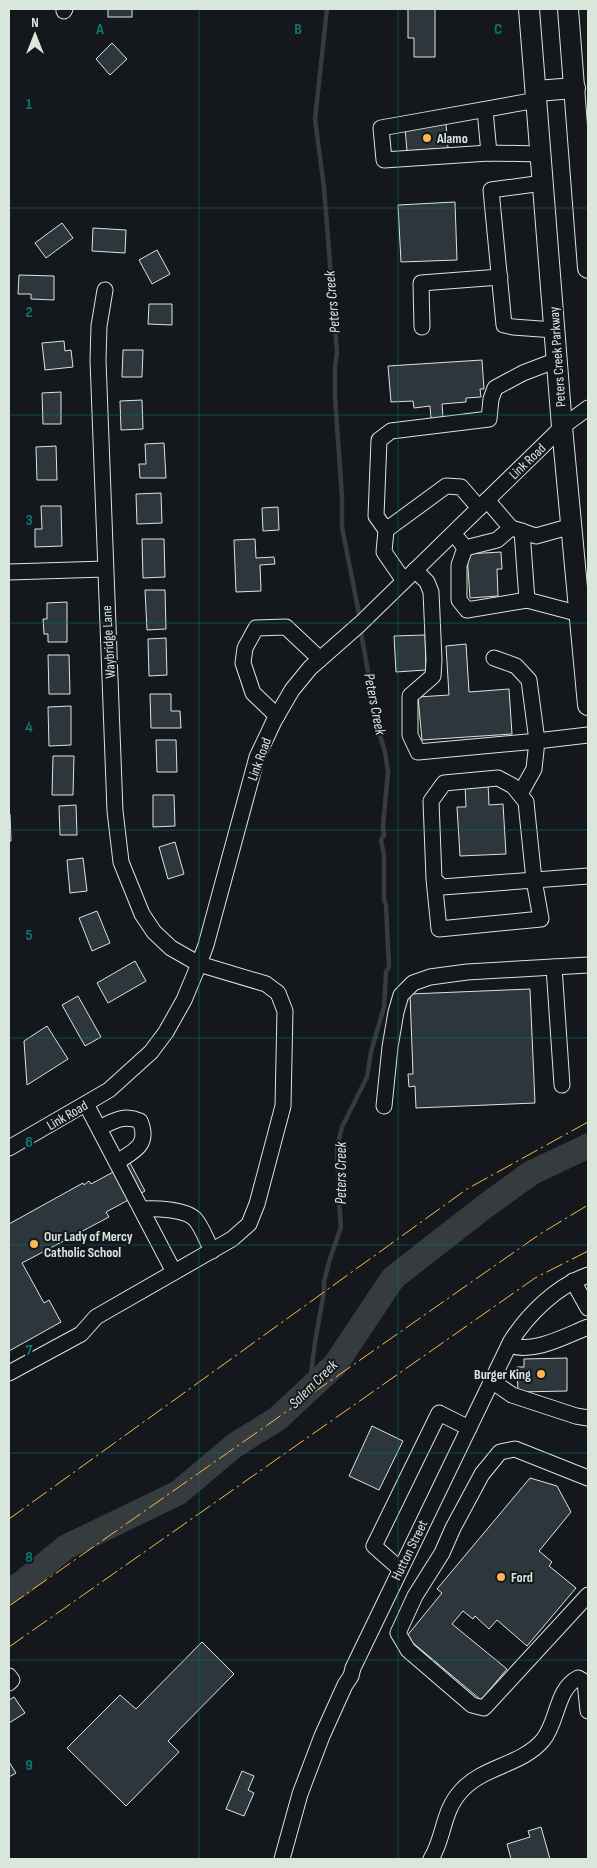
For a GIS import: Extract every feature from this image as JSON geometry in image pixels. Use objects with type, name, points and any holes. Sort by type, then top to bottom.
[{"type":"main road","name":"Peters Creek Parkway","points":[[529,9],[562,427],[588,706]]},
{"type":"main road","points":[[568,9],[586,210],[588,268]]},
{"type":"main road","points":[[536,95],[575,88]]},
{"type":"street","points":[[536,95],[485,110],[380,128],[384,160],[489,153],[541,154]]},
{"type":"street","points":[[485,110],[489,153]]},
{"type":"street","points":[[543,183],[492,190],[504,325],[512,328],[554,330]]},
{"type":"street","points":[[422,327],[421,283],[500,277]]},
{"type":"street","name":"Waybridge Lane","points":[[9,1372],[82,1334],[96,1317],[232,1239],[249,1224],[257,1204],[283,1106],[285,1011],[278,993],[266,984],[199,964],[172,948],[154,932],[142,914],[121,862],[115,811],[98,360],[99,326],[105,290]]},
{"type":"street","points":[[404,581],[384,552],[386,530],[376,516],[379,440],[391,431],[489,419],[490,399],[495,388],[522,374],[557,360]]},
{"type":"street","name":"Link Road","points":[[9,1148],[109,1090],[151,1052],[166,1032],[184,1000],[206,945],[258,757],[277,716],[292,690],[310,668],[360,624],[562,427],[588,408]]},
{"type":"street","points":[[386,530],[446,486],[461,487],[516,530],[536,536],[572,526]]},
{"type":"street","points":[[465,548],[497,540],[516,530]]},
{"type":"street","points":[[516,530],[528,600]]},
{"type":"street","points":[[454,532],[465,548]]},
{"type":"street","points":[[465,548],[460,565],[459,600],[467,610],[528,600],[580,614]]},
{"type":"street","points":[[9,572],[105,569]]},
{"type":"street","points":[[415,570],[427,582],[431,592],[434,660],[433,676],[410,696],[410,736],[418,752],[588,735]]},
{"type":"street","points":[[277,716],[253,693],[243,663],[245,648],[256,628],[286,627],[320,659]]},
{"type":"street","points":[[494,658],[516,666],[529,680],[536,741],[534,769],[520,794]]},
{"type":"street","points":[[498,778],[513,786],[526,802],[534,880],[541,920],[439,928],[434,879],[431,801],[444,783],[498,778]]},
{"type":"street","points":[[434,879],[442,887],[588,876]]},
{"type":"street","points":[[384,1106],[396,1012],[401,995],[413,983],[430,977],[467,972],[588,965]]},
{"type":"street","points":[[554,967],[562,1085]]},
{"type":"street","points":[[86,1104],[174,1272]]},
{"type":"street","points":[[99,1129],[123,1117],[131,1117],[140,1121],[144,1131],[142,1142],[137,1149],[117,1162]]},
{"type":"street","points":[[142,1209],[156,1208],[180,1212],[194,1219],[212,1251]]},
{"type":"street","name":"Hutton Street","points":[[282,1859],[300,1794],[322,1736],[400,1569],[509,1345],[518,1330],[530,1316],[563,1287],[588,1275]]},
{"type":"street","points":[[573,1282],[588,1308]]},
{"type":"street","points":[[509,1345],[523,1348],[536,1346],[588,1327]]},
{"type":"street","points":[[492,1381],[512,1395],[576,1416],[588,1418]]},
{"type":"street","points":[[400,1569],[374,1546],[430,1430],[439,1413],[469,1428]]},
{"type":"street","points":[[588,1478],[514,1449],[500,1452],[482,1474],[442,1553],[415,1596],[398,1634],[408,1650],[472,1705],[484,1708],[588,1596]]},
{"type":"street","points":[[9,1676],[12,1680],[9,1683]]},
{"type":"street","points":[[431,1859],[435,1852],[448,1809],[463,1789],[485,1774],[525,1756],[542,1741],[551,1729],[561,1699],[570,1682],[578,1678],[585,1682],[588,1711]]},
{"type":"building","points":[[108,9],[132,9],[132,17],[108,17]]},
{"type":"building","points":[[408,9],[435,9],[435,57],[414,57],[414,38],[408,38]]},
{"type":"building","points":[[112,43],[127,59],[110,75],[96,59]]},
{"type":"building","name":"Alamo","points":[[446,124],[448,148],[407,151],[405,128]]},
{"type":"building","points":[[455,202],[457,260],[401,262],[398,205]]},
{"type":"building","points":[[62,223],[73,238],[46,258],[35,243]]},
{"type":"building","points":[[93,228],[126,230],[125,253],[92,251]]},
{"type":"building","points":[[157,250],[170,274],[152,284],[139,260]]},
{"type":"building","points":[[19,275],[54,276],[54,300],[31,299],[31,294],[18,294]]},
{"type":"building","points":[[149,304],[172,304],[172,325],[148,324]]},
{"type":"building","points":[[64,341],[65,351],[71,350],[73,367],[45,370],[42,343]]},
{"type":"building","points":[[123,350],[143,350],[142,377],[122,377]]},
{"type":"building","points":[[482,360],[484,389],[480,389],[481,397],[466,398],[466,402],[442,404],[443,418],[431,419],[430,406],[414,408],[413,401],[391,402],[388,366]]},
{"type":"building","points":[[61,392],[61,424],[43,424],[42,393]]},
{"type":"building","points":[[142,400],[143,429],[121,430],[120,401]]},
{"type":"building","points":[[164,443],[166,478],[140,478],[139,464],[146,464],[145,444]]},
{"type":"building","points":[[56,446],[57,480],[37,480],[36,447]]},
{"type":"building","points":[[161,493],[162,523],[137,524],[136,494]]},
{"type":"building","points":[[41,506],[61,506],[62,546],[35,547],[35,529],[42,529]]},
{"type":"building","points":[[278,507],[279,530],[263,531],[262,508]]},
{"type":"building","points":[[142,539],[164,539],[165,577],[143,578]]},
{"type":"building","points":[[255,539],[256,558],[274,557],[275,564],[260,565],[261,591],[236,592],[234,540]]},
{"type":"building","points":[[501,552],[502,569],[497,569],[498,596],[470,598],[467,554]]},
{"type":"building","points":[[145,590],[165,590],[166,629],[147,630]]},
{"type":"building","points":[[67,602],[67,642],[48,642],[48,634],[44,634],[43,619],[47,619],[47,603]]},
{"type":"building","points":[[425,635],[426,670],[396,672],[394,636]]},
{"type":"building","points":[[166,638],[167,675],[149,676],[148,639]]},
{"type":"building","points":[[466,644],[469,692],[509,689],[512,734],[422,740],[418,697],[449,695],[446,646]]},
{"type":"building","points":[[48,655],[69,655],[70,694],[49,694]]},
{"type":"building","points":[[150,694],[171,694],[171,711],[180,711],[181,728],[151,728]]},
{"type":"building","points":[[71,706],[71,745],[49,746],[48,707]]},
{"type":"building","points":[[156,740],[176,740],[177,772],[157,772]]},
{"type":"building","points":[[53,756],[74,756],[73,795],[52,795]]},
{"type":"building","points":[[488,783],[489,805],[503,804],[506,854],[460,856],[457,807],[466,807],[465,784]]},
{"type":"building","points":[[153,795],[174,795],[175,826],[153,827]]},
{"type":"building","points":[[76,805],[77,835],[60,835],[59,806]]},
{"type":"building","points":[[10,814],[11,841],[9,841]]},
{"type":"building","points":[[175,842],[184,874],[168,879],[159,847]]},
{"type":"building","points":[[83,858],[87,891],[70,893],[67,860]]},
{"type":"building","points":[[97,911],[110,943],[92,951],[79,918]]},
{"type":"building","points":[[135,961],[146,981],[108,1003],[97,983]]},
{"type":"building","points":[[530,989],[535,1103],[416,1108],[415,1086],[409,1087],[408,1074],[413,1074],[410,994]]},
{"type":"building","points":[[78,996],[101,1037],[85,1046],[62,1005]]},
{"type":"building","points":[[47,1026],[68,1059],[27,1085],[24,1041]]},
{"type":"building","name":"Our Lady of Mercy Catholic School","points":[[130,1163],[145,1191],[106,1212],[109,1217],[22,1263],[44,1303],[49,1300],[61,1322],[9,1351],[9,1224],[83,1183],[84,1185],[89,1181],[91,1184]]},
{"type":"building","points":[[567,1358],[567,1391],[518,1392],[517,1367],[524,1367],[524,1359]]},
{"type":"building","points":[[372,1426],[403,1441],[379,1490],[349,1476]]},
{"type":"building","points":[[530,1478],[557,1486],[571,1512],[539,1551],[552,1562],[549,1566],[576,1588],[527,1646],[497,1620],[489,1629],[475,1616],[473,1619],[463,1611],[452,1624],[507,1669],[481,1700],[406,1637],[442,1593],[437,1589]]},
{"type":"building","points":[[202,1642],[234,1674],[168,1741],[179,1752],[126,1806],[67,1748],[120,1695],[136,1709]]},
{"type":"building","points":[[14,1697],[25,1713],[9,1723],[9,1700]]},
{"type":"building","points":[[9,1762],[16,1773],[9,1777]]},
{"type":"building","points":[[242,1771],[254,1776],[248,1790],[254,1793],[244,1816],[226,1809]]},
{"type":"building","points":[[541,1827],[550,1859],[511,1859],[507,1844],[530,1837],[528,1831]]},
{"type":"waterway","name":"Peters Creek","points":[[327,9],[315,119],[324,188],[337,352],[335,397],[342,497],[342,527],[360,619]]},
{"type":"waterway","name":"Peters Creek","points":[[309,1389],[324,1282],[341,1227],[337,1147],[342,1127],[367,1077],[371,1052],[384,1007],[386,972],[389,967],[386,905],[384,900],[384,855],[381,840],[384,835],[383,826],[388,772],[360,627]]},
{"type":"waterway","name":"Salem Creek","points":[[9,1591],[22,1583],[66,1547],[178,1493],[235,1445],[277,1419],[335,1365],[393,1278],[531,1173],[588,1146]]},
{"type":"power","points":[[9,1519],[467,1189],[588,1122]]},
{"type":"power","points":[[9,1606],[540,1234],[588,1205]]},
{"type":"power","points":[[9,1647],[535,1278],[588,1251]]},
{"type":"place","name":"Alamo","points":[[427,138]]},
{"type":"place","name":"Our Lady of Mercy Catholic School","points":[[34,1244]]},
{"type":"place","name":"Burger King","points":[[541,1374]]},
{"type":"place","name":"Ford","points":[[501,1577]]}]
